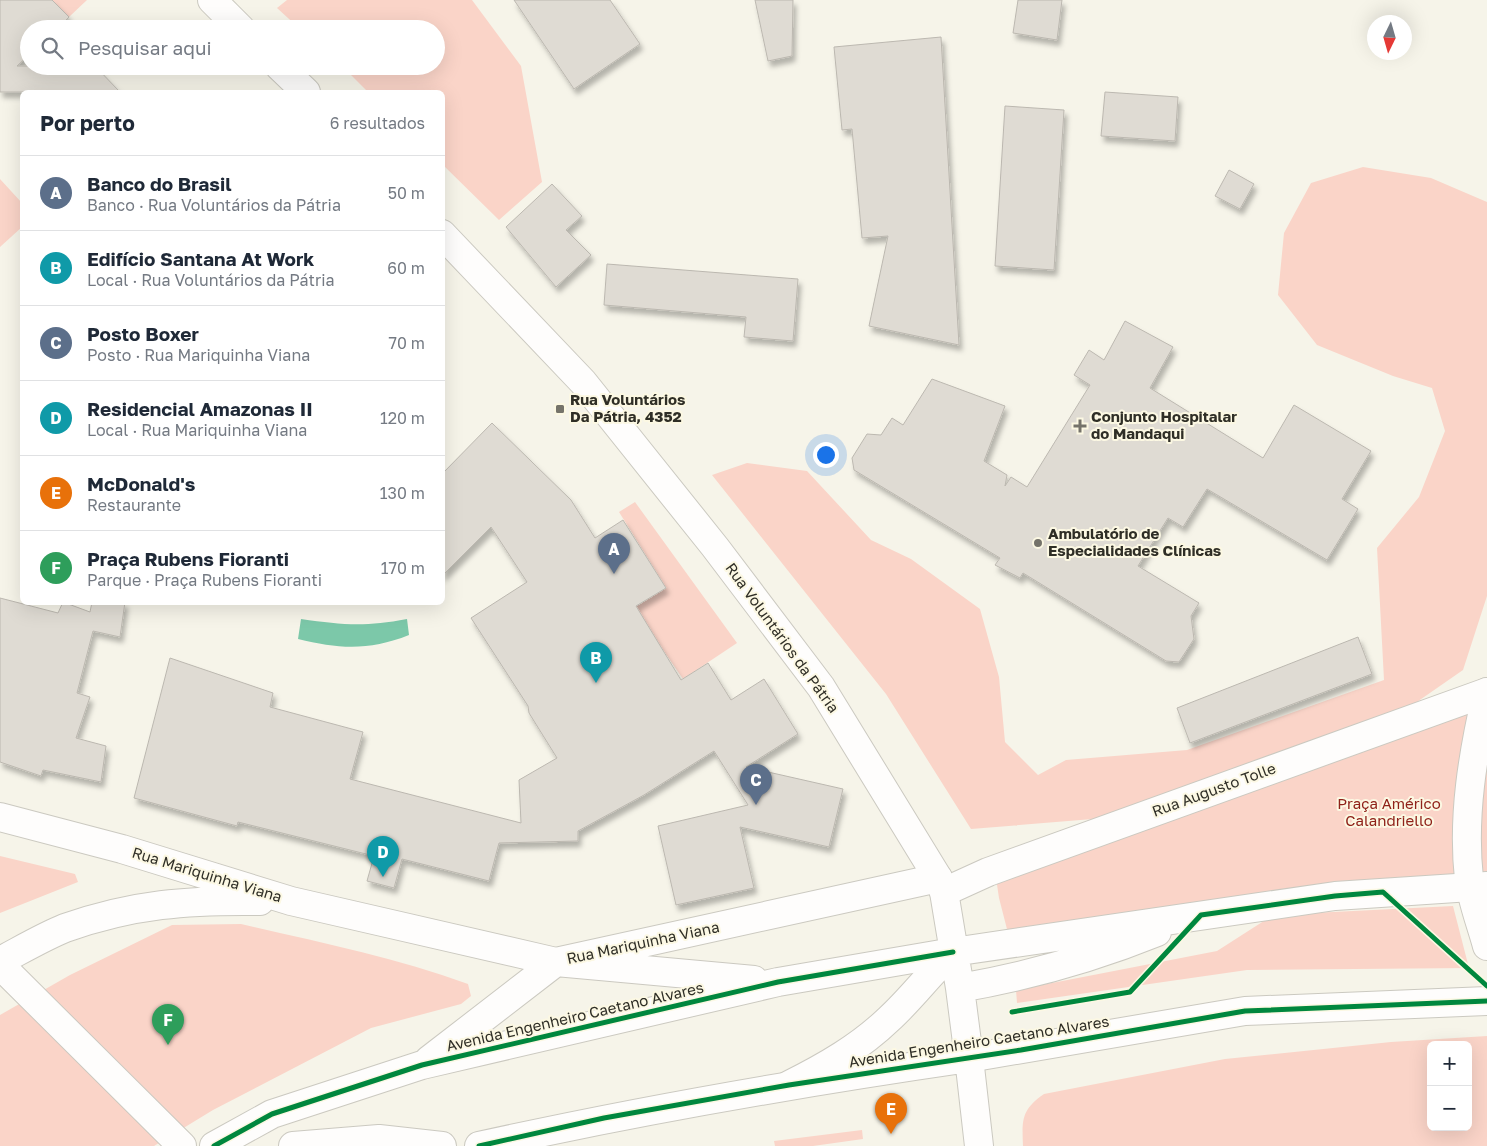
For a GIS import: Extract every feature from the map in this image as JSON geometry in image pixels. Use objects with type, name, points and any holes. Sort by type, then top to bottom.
[{"type":"street","points":[[212,0],[232,20]]},
{"type":"street","name":"Rua Voluntários da Pátria","points":[[445,237],[583,382],[715,547],[821,687],[941,885],[960,988],[979,1146]]},
{"type":"street","name":"Rua Augusto Tolle","points":[[941,885],[988,872],[1487,692]]},
{"type":"street","name":"Rua Augusto Tolle","points":[[1487,692],[1473,755],[1467,822],[1479,886],[1487,946]]},
{"type":"street","name":"Rua Mariquinha Viana","points":[[0,817],[122,849],[291,901],[556,962],[941,885]]},
{"type":"street","name":"Avenida Engenheiro Caetano Alvares","points":[[214,1146],[272,1114],[422,1065],[778,982],[953,952],[1335,896],[1479,886]]},
{"type":"street","name":"Rua Mariquinha Viana","points":[[0,961],[63,929],[131,908],[200,900],[291,901]]},
{"type":"street","points":[[960,988],[1006,980],[1105,953],[1200,915]]},
{"type":"street","points":[[789,1085],[822,1068],[867,1038],[890,1019],[953,952]]},
{"type":"street","points":[[422,1065],[556,962],[778,982]]},
{"type":"street","points":[[0,965],[182,1146]]},
{"type":"street","name":"Avenida Engenheiro Caetano Alvares","points":[[479,1146],[604,1118],[789,1085],[969,1058],[1244,1011],[1487,1001]]},
{"type":"street","points":[[293,1146],[379,1139],[442,1146]]},
{"type":"green space","points":[[52,0],[87,0],[69,17]]},
{"type":"green space","points":[[287,0],[472,0],[521,66],[542,182],[499,220],[445,167],[445,90],[366,90],[351,75],[445,75],[445,20],[290,20],[277,8]]},
{"type":"green space","points":[[1363,167],[1431,178],[1487,202],[1487,596],[1463,670],[1414,704],[1105,818],[971,829],[886,694],[712,475],[747,463],[807,471],[871,540],[911,559],[980,609],[999,677],[1005,742],[1038,775],[1066,760],[1187,750],[1384,680],[1377,548],[1419,497],[1445,431],[1432,388],[1393,376],[1317,345],[1278,295],[1284,233],[1311,183]]},
{"type":"green space","points":[[0,179],[20,201],[20,229],[0,247]]},
{"type":"green space","points":[[635,502],[737,643],[683,679],[634,608],[666,588],[619,512]]},
{"type":"green space","name":"Praça Américo Calandriello","points":[[1487,692],[1487,886],[1008,933],[996,878]]},
{"type":"green space","points":[[0,856],[75,874],[78,882],[0,913]]},
{"type":"green space","points":[[1453,906],[1469,968],[1247,970],[1017,1003],[1016,990],[1217,951],[1273,915]]},
{"type":"green space","points":[[241,924],[356,951],[440,974],[468,984],[471,996],[461,1004],[371,1028],[213,1110],[154,1146],[0,1146],[0,1015],[70,975],[172,925]]},
{"type":"green space","points":[[1487,1036],[1487,1146],[1023,1146],[1024,1116],[1031,1105],[1044,1094],[1225,1059],[1391,1042]]},
{"type":"green space","points":[[862,1130],[863,1139],[813,1146],[775,1146],[774,1141]]},
{"type":"shaded area","points":[[301,619],[354,624],[407,619],[409,635],[381,644],[367,646],[327,645],[298,639]]},
{"type":"building","points":[[0,0],[52,0],[69,17],[66,20],[20,20],[20,63],[17,66],[20,66],[20,75],[104,75],[118,90],[20,90],[20,92],[0,92]]},
{"type":"building","points":[[514,0],[610,0],[640,44],[574,89]]},
{"type":"building","points":[[755,0],[793,0],[792,56],[768,61]]},
{"type":"building","points":[[1018,0],[1062,0],[1057,40],[1013,33]]},
{"type":"building","points":[[941,37],[959,345],[869,326],[888,236],[862,238],[852,129],[842,130],[834,47]]},
{"type":"building","points":[[1105,92],[1178,97],[1175,141],[1101,136]]},
{"type":"building","points":[[1005,106],[1064,110],[1054,270],[995,266]]},
{"type":"building","points":[[1229,170],[1254,184],[1240,209],[1215,196]]},
{"type":"building","points":[[552,184],[582,216],[566,230],[591,255],[556,287],[506,227]]},
{"type":"building","points":[[607,264],[798,279],[793,341],[744,337],[746,317],[604,305]]},
{"type":"building","points":[[1125,321],[1173,347],[1150,388],[1263,458],[1294,405],[1371,451],[1342,499],[1358,509],[1327,560],[1207,489],[1183,527],[1168,518],[1138,566],[1199,603],[1191,616],[1194,639],[1179,662],[1166,661],[1023,573],[1020,578],[995,565],[1000,558],[854,470],[852,458],[867,434],[881,435],[892,418],[903,425],[932,379],[1005,406],[984,461],[1007,475],[1005,486],[1011,477],[1027,487],[1090,385],[1074,375],[1089,350],[1104,360]]},
{"type":"building","points":[[492,423],[571,500],[595,538],[623,520],[666,588],[636,606],[681,680],[708,663],[731,700],[764,679],[798,734],[746,767],[843,789],[829,847],[740,827],[754,888],[676,905],[658,826],[748,805],[714,751],[644,795],[578,831],[578,841],[499,843],[489,881],[402,859],[394,888],[367,881],[374,856],[238,822],[237,826],[134,798],[170,658],[273,693],[270,707],[363,732],[350,779],[521,823],[519,780],[557,758],[529,713],[528,706],[471,618],[527,582],[491,527],[445,573],[445,471]]},
{"type":"building","points":[[0,598],[20,603],[20,605],[58,613],[62,605],[71,605],[90,612],[91,605],[125,605],[120,637],[93,631],[77,693],[90,697],[76,738],[106,746],[101,782],[43,770],[41,776],[0,762]]},
{"type":"building","points":[[1358,637],[1372,674],[1190,743],[1177,708]]},
{"type":"cycle path","points":[[1012,1012],[1130,992],[1201,915],[1335,896],[1383,892],[1487,986]]},
{"type":"cycle path","points":[[214,1146],[272,1114],[422,1065],[778,982],[953,952]]},
{"type":"cycle path","points":[[479,1146],[604,1118],[789,1085],[1021,1050],[1245,1011],[1487,1001]]},
{"type":"place","name":"Rua Voluntários Da Pátria, 4352","points":[[560,409]]},
{"type":"place","name":"Conjunto Hospitalar do Mandaqui","points":[[1080,426]]},
{"type":"place","name":"Ambulatório de Especialidades Clínicas","points":[[1038,543]]},
{"type":"place","name":"Banco do Brasil","points":[[614,574]]},
{"type":"place","name":"Edifício Santana At Work","points":[[596,683]]},
{"type":"place","name":"Posto Boxer","points":[[756,805]]},
{"type":"place","name":"Residencial Amazonas II","points":[[383,877]]},
{"type":"place","name":"Praça Rubens Fioranti","points":[[168,1045]]},
{"type":"place","name":"McDonald's","points":[[891,1134]]}]
